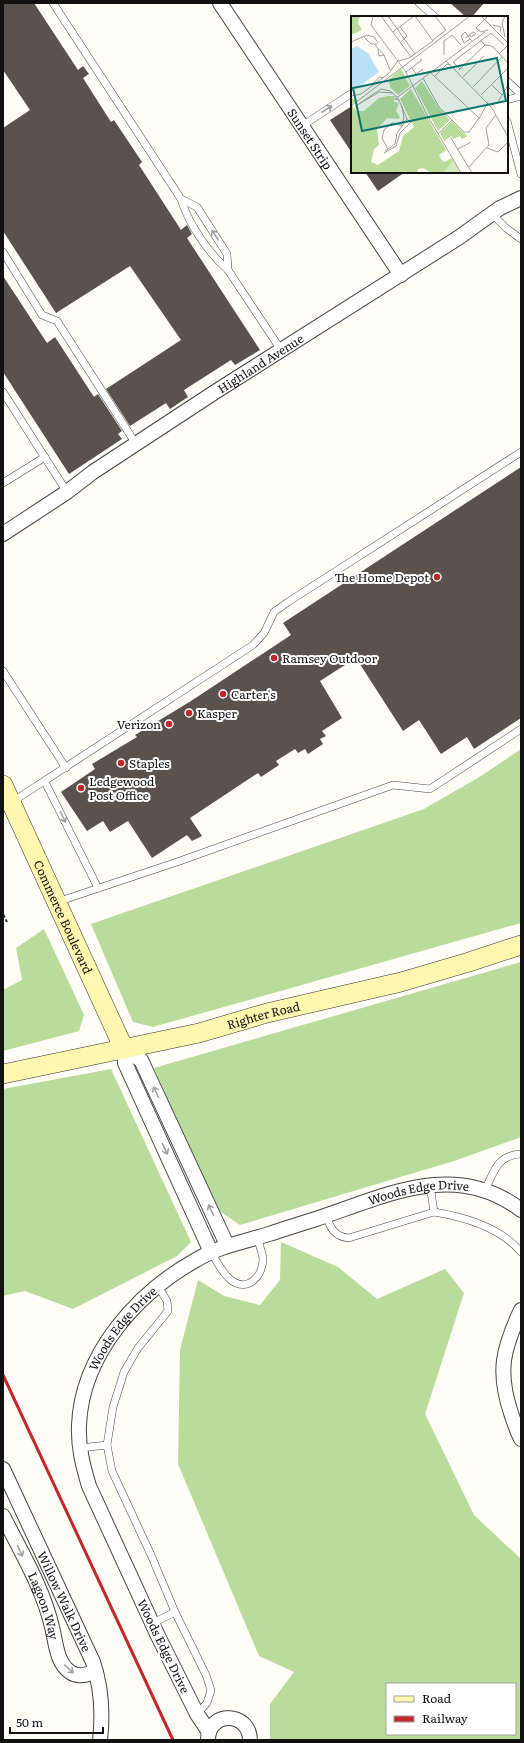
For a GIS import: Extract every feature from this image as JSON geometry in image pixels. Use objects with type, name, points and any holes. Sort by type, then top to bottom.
[{"type":"street","name":"Sunset Strip","points":[[220,3],[401,275]]},
{"type":"street","name":"Highland Avenue","points":[[3,534],[136,444],[281,350],[401,275],[492,214],[521,198]]},
{"type":"street","name":"Commerce Boulevard","points":[[3,785],[124,1049],[125,1063],[211,1252]]},
{"type":"street","name":"Righter Road","points":[[3,1074],[199,1033],[267,1013],[401,982],[521,945]]},
{"type":"street","points":[[124,1049],[141,1060],[227,1245]]},
{"type":"street","name":"Woods Edge Drive","points":[[209,1736],[152,1624],[89,1486],[82,1462],[80,1448],[80,1414],[83,1398],[104,1348],[127,1316],[158,1286],[196,1260],[227,1245],[257,1237],[408,1188],[430,1185],[470,1185],[493,1193],[521,1210]]},
{"type":"street","points":[[521,1310],[511,1332],[505,1353],[502,1374],[505,1394],[521,1439]]},
{"type":"street","name":"Willow Walk Drive","points":[[3,1469],[96,1672],[101,1706],[100,1740]]},
{"type":"street","name":"Lagoon Way","points":[[3,1516],[43,1596],[57,1651],[62,1662],[70,1672],[76,1675],[82,1676],[96,1672]]},
{"type":"street","name":"Woods Edge Drive","points":[[209,1736],[216,1722],[223,1718],[230,1718],[236,1719],[243,1723],[249,1732],[250,1740]]},
{"type":"lane","points":[[53,3],[181,199],[185,213],[217,261],[228,270],[281,350]]},
{"type":"lane","points":[[419,3],[434,16]]},
{"type":"lane","points":[[508,82],[521,95],[508,100]]},
{"type":"lane","points":[[302,126],[351,94]]},
{"type":"lane","points":[[508,125],[521,174]]},
{"type":"lane","points":[[181,199],[197,208],[227,254],[228,270]]},
{"type":"lane","points":[[492,214],[506,228],[521,239]]},
{"type":"lane","points":[[3,252],[42,315],[57,321],[136,444]]},
{"type":"lane","points":[[3,392],[67,492]]},
{"type":"lane","points":[[11,802],[45,782],[253,645],[264,633],[274,612],[283,605],[363,552],[521,452]]},
{"type":"lane","points":[[3,483],[45,457]]},
{"type":"lane","points":[[3,671],[66,768]]},
{"type":"lane","points":[[56,902],[185,859],[393,785],[430,789],[521,729]]},
{"type":"lane","points":[[45,782],[98,888]]},
{"type":"lane","points":[[485,1190],[498,1164],[514,1154],[521,1154]]},
{"type":"lane","points":[[430,1185],[434,1212]]},
{"type":"lane","points":[[326,1215],[335,1234],[341,1237],[349,1238],[434,1212],[467,1219],[486,1227],[501,1235],[521,1252]]},
{"type":"lane","points":[[211,1252],[224,1273],[232,1281],[240,1284],[250,1284],[256,1279],[261,1270],[263,1257],[257,1237]]},
{"type":"lane","points":[[158,1286],[167,1301],[168,1311],[138,1348],[124,1372],[113,1407],[107,1445],[112,1471],[151,1554],[175,1612],[206,1675],[211,1690],[207,1703],[197,1714]]},
{"type":"lane","points":[[80,1448],[107,1445]]},
{"type":"lane","points":[[152,1624],[175,1612]]},
{"type":"path","points":[[3,914],[7,922]]},
{"type":"green space","points":[[521,749],[521,923],[153,1027],[133,1022],[91,924],[424,809],[481,776]]},
{"type":"green space","points":[[44,929],[84,1015],[79,1031],[3,1051],[3,990],[22,980],[16,948]]},
{"type":"green space","points":[[521,962],[521,1137],[454,1161],[240,1225],[218,1210],[154,1068]]},
{"type":"green space","points":[[111,1069],[191,1242],[177,1256],[73,1309],[25,1291],[3,1296],[3,1089]]},
{"type":"green space","points":[[281,1242],[338,1267],[377,1299],[445,1269],[464,1293],[425,1414],[474,1515],[521,1559],[521,1740],[270,1740],[270,1704],[294,1672],[259,1656],[178,1464],[180,1350],[198,1280],[224,1296],[260,1305],[280,1280]]},
{"type":"building","points":[[3,3],[34,3],[78,70],[83,66],[89,74],[83,78],[111,122],[114,120],[142,162],[139,165],[181,230],[187,225],[192,234],[187,238],[260,350],[235,365],[231,360],[184,390],[188,397],[170,409],[166,403],[130,426],[106,389],[181,340],[130,266],[56,313],[3,231],[3,128],[30,110],[3,70]]},
{"type":"building","points":[[450,3],[484,3],[473,16],[465,16]]},
{"type":"building","points":[[351,107],[351,152],[330,120]]},
{"type":"building","points":[[366,173],[404,173],[378,191]]},
{"type":"building","points":[[3,276],[47,343],[55,337],[94,397],[98,394],[122,431],[118,434],[122,439],[69,474],[3,372]]},
{"type":"building","points":[[521,467],[521,718],[474,749],[467,737],[441,754],[419,720],[403,731],[356,658],[320,681],[342,718],[322,731],[326,736],[320,739],[323,744],[308,754],[305,749],[298,753],[295,749],[276,761],[279,765],[261,777],[258,773],[190,818],[202,836],[192,841],[187,835],[152,858],[128,821],[110,832],[103,821],[87,831],[61,792],[95,769],[92,764],[137,737],[135,735],[191,701],[291,635],[283,623]]},
{"type":"railway","points":[[3,1375],[173,1740]]},
{"type":"place","name":"The Home Depot","points":[[437,577]]},
{"type":"place","name":"Ramsey Outdoor","points":[[274,658]]},
{"type":"place","name":"Carter's","points":[[223,694]]},
{"type":"place","name":"Kasper","points":[[189,713]]},
{"type":"place","name":"Verizon","points":[[169,724]]},
{"type":"place","name":"Staples","points":[[121,763]]},
{"type":"place","name":"Ledgewood Post Office","points":[[81,788]]}]
